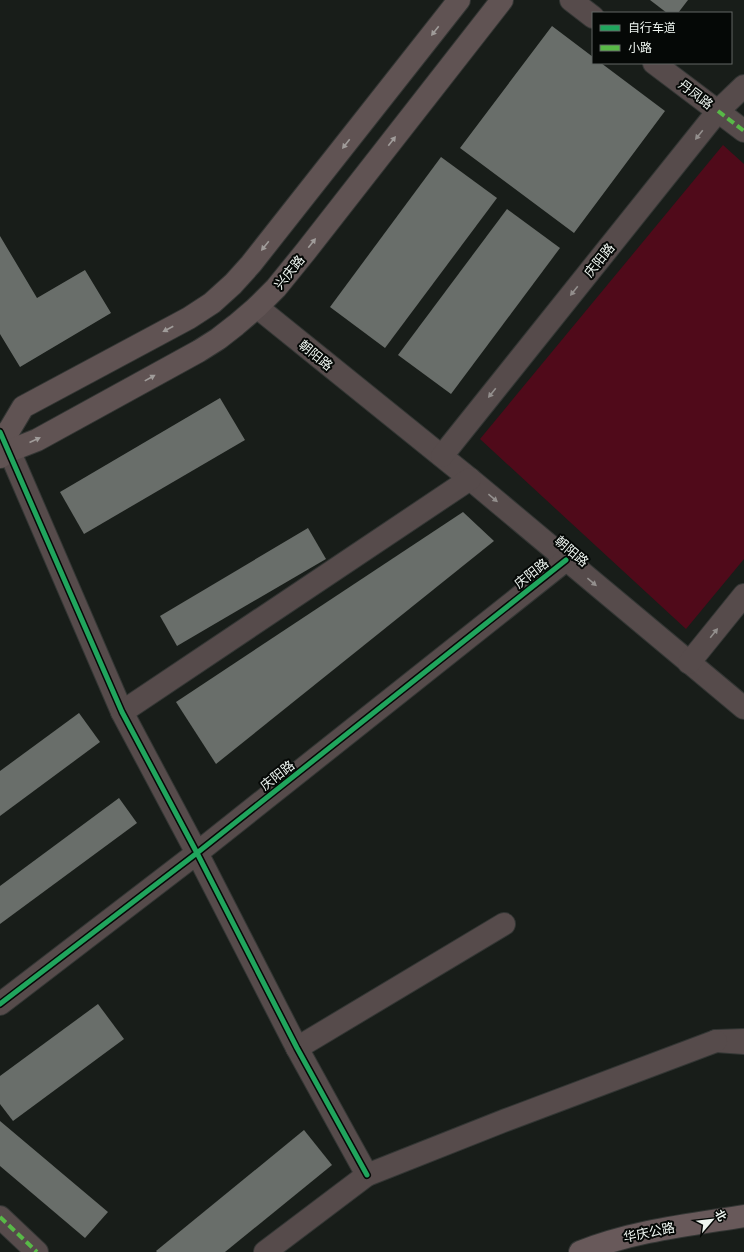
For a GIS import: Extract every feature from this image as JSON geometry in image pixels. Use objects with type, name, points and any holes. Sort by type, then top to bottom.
[{"type":"highway","name":"华庆公路","points":[[580,1252],[630,1235],[744,1216]]},
{"type":"highway","name":"华庆公路","points":[[608,1252],[664,1239],[744,1226]]},
{"type":"main road","points":[[3,444],[23,407],[188,318],[212,303],[233,284],[283,224],[459,0]]},
{"type":"main road","name":"兴庆路","points":[[3,444],[37,440],[199,351],[236,325],[260,304],[276,288],[306,251],[502,0]]},
{"type":"street","points":[[571,0],[592,16]]},
{"type":"street","points":[[584,0],[600,12]]},
{"type":"street","name":"丹凤路","points":[[655,64],[721,108]]},
{"type":"street","name":"丹凤路","points":[[669,64],[721,108]]},
{"type":"street","name":"庆阳路","points":[[444,452],[721,108],[744,86]]},
{"type":"street","points":[[721,108],[744,131]]},
{"type":"street","name":"朝阳路","points":[[260,304],[444,452],[470,479],[566,560],[692,660],[744,698]]},
{"type":"street","points":[[3,444],[122,712],[197,853],[297,1048],[367,1175]]},
{"type":"street","points":[[122,712],[470,479]]},
{"type":"street","name":"庆阳路","points":[[0,1004],[197,853],[566,560]]},
{"type":"street","points":[[692,660],[744,595]]},
{"type":"street","name":"朝阳路","points":[[692,660],[744,708]]},
{"type":"street","points":[[297,1048],[504,924]]},
{"type":"street","points":[[265,1252],[367,1175],[506,1120],[716,1041],[744,1040]]},
{"type":"street","points":[[716,1041],[744,1043]]},
{"type":"street","points":[[0,1217],[37,1252]]},
{"type":"shaded area","points":[[723,145],[744,164],[744,559],[686,629],[480,439]]},
{"type":"building","points":[[650,0],[688,0],[679,12],[666,12]]},
{"type":"building","points":[[552,26],[592,56],[592,64],[602,64],[665,111],[574,233],[460,148]]},
{"type":"building","points":[[441,157],[497,198],[385,348],[330,307]]},
{"type":"building","points":[[507,209],[560,248],[451,394],[398,355]]},
{"type":"building","points":[[0,236],[37,298],[85,270],[111,313],[20,367],[0,334]]},
{"type":"building","points":[[220,398],[245,440],[84,534],[60,492]]},
{"type":"building","points":[[463,512],[494,541],[216,764],[176,702]]},
{"type":"building","points":[[308,528],[326,559],[177,646],[160,616]]},
{"type":"building","points":[[79,713],[100,742],[0,816],[0,771]]},
{"type":"building","points":[[119,798],[137,823],[0,924],[0,886]]},
{"type":"building","points":[[98,1004],[124,1039],[13,1121],[0,1104],[0,1076]]},
{"type":"building","points":[[0,1121],[108,1212],[85,1238],[0,1166]]},
{"type":"building","points":[[304,1130],[332,1165],[225,1252],[156,1251]]},
{"type":"marked path","points":[[718,111],[744,131]]},
{"type":"marked path","points":[[0,1217],[37,1252]]},
{"type":"cycle path","points":[[0,432],[122,712],[197,853],[297,1048],[367,1175]]},
{"type":"cycle path","points":[[0,1004],[197,853],[566,560]]}]
